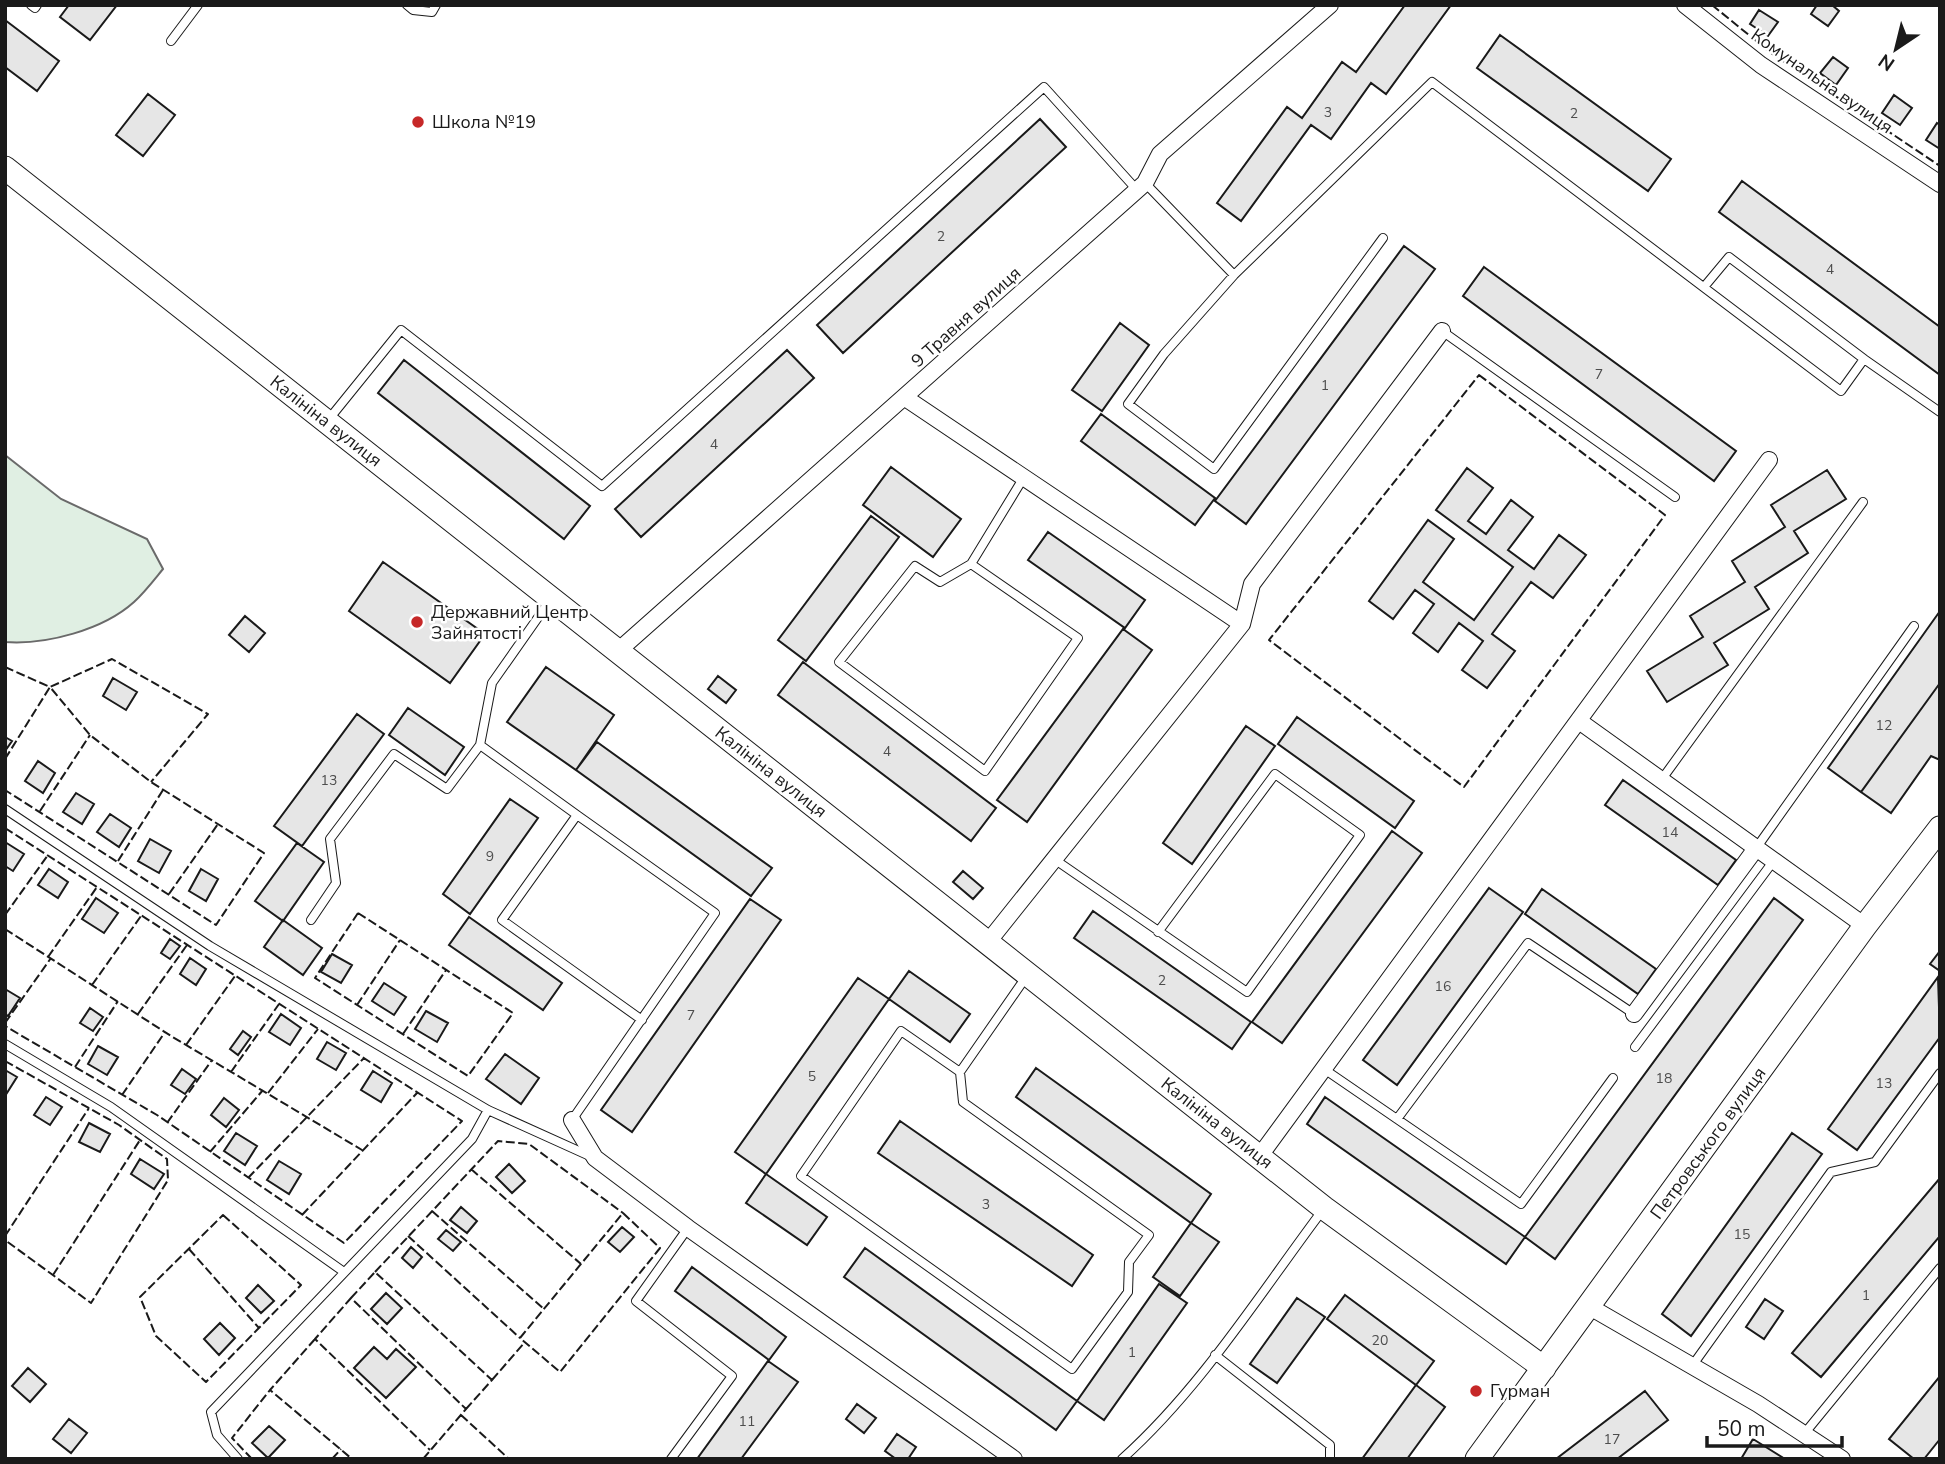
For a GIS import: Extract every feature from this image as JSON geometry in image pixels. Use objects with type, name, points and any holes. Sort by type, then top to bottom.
[{"type":"street","name":"9 Травня вулиця","points":[[618,651],[1141,187],[1160,154],[1331,5]]},
{"type":"street","name":"Комунальна вулиця","points":[[1685,5],[1761,65],[1940,184]]},
{"type":"street","name":"Калініна вулиця","points":[[5,168],[1324,1208],[1544,1368]]},
{"type":"street","points":[[988,942],[1242,624],[1252,584],[1442,331]]},
{"type":"street","points":[[904,397],[1242,624]]},
{"type":"street","points":[[1259,1157],[1769,460]]},
{"type":"street","points":[[1580,721],[1775,859],[1864,926]]},
{"type":"street","name":"Петровського вулиця","points":[[1477,1459],[1590,1307],[1864,926],[1940,828]]},
{"type":"street","points":[[1634,1014],[1757,847]]},
{"type":"street","points":[[572,1120],[595,1158],[688,1228],[1014,1459]]},
{"type":"street","points":[[1590,1307],[1692,1366],[1842,1459]]},
{"type":"lane","points":[[32,5],[35,8],[37,5]]},
{"type":"lane","points":[[171,41],[198,5]]},
{"type":"lane","points":[[407,5],[413,10],[432,12],[436,5]]},
{"type":"lane","points":[[1382,238],[1214,468],[1128,404],[1164,354],[1234,275],[1432,82],[1841,390],[1864,359]]},
{"type":"lane","points":[[327,422],[401,331],[602,486],[1044,87],[1141,187],[1234,275]]},
{"type":"lane","points":[[1704,287],[1729,257],[1864,359],[1940,412]]},
{"type":"lane","points":[[1442,331],[1675,497]]},
{"type":"lane","points":[[971,564],[1078,638],[985,771],[839,662],[915,566],[940,582],[971,564],[1024,477]]},
{"type":"lane","points":[[1662,779],[1863,502]]},
{"type":"lane","points":[[311,920],[336,883],[330,839],[394,754],[447,789],[480,744],[492,683],[552,598]]},
{"type":"lane","points":[[1757,847],[1914,626]]},
{"type":"lane","points":[[480,744],[715,914],[572,1120]]},
{"type":"lane","points":[[1054,859],[1158,932],[1247,992],[1360,835],[1275,774],[1158,932]]},
{"type":"lane","points":[[5,808],[210,946],[488,1110],[595,1158]]},
{"type":"lane","points":[[577,815],[502,920],[642,1020]]},
{"type":"lane","points":[[1635,1047],[1775,859]]},
{"type":"lane","points":[[1397,1119],[1528,943],[1634,1014]]},
{"type":"lane","points":[[960,1072],[901,1031],[801,1176],[1072,1369],[1128,1292],[1129,1262],[1149,1235],[963,1102],[960,1072],[1028,974]]},
{"type":"lane","points":[[5,1044],[111,1107],[344,1272]]},
{"type":"lane","points":[[1324,1069],[1521,1204],[1614,1078]]},
{"type":"lane","points":[[1692,1366],[1831,1172],[1875,1162],[1940,1073]]},
{"type":"lane","points":[[239,1459],[217,1435],[211,1412],[472,1139],[488,1110]]},
{"type":"lane","points":[[1122,1459],[1154,1430],[1215,1355],[1324,1208]]},
{"type":"lane","points":[[671,1459],[732,1376],[636,1301],[688,1228]]},
{"type":"lane","points":[[1804,1434],[1940,1268]]},
{"type":"lane","points":[[1215,1355],[1330,1445],[1331,1459]]},
{"type":"green space","points":[[5,455],[61,499],[147,539],[163,569],[134,602],[107,620],[73,634],[38,641],[5,642]]},
{"type":"building","points":[[69,5],[117,5],[90,40],[60,17]]},
{"type":"building","points":[[1405,5],[1451,5],[1386,94],[1371,83],[1331,139],[1311,125],[1241,221],[1217,203],[1287,107],[1302,118],[1342,62],[1356,72]]},
{"type":"building","points":[[1817,5],[1832,5],[1839,11],[1828,26],[1811,14]]},
{"type":"building","points":[[1759,10],[1778,22],[1768,36],[1750,24]]},
{"type":"building","points":[[5,20],[59,61],[37,91],[5,67]]},
{"type":"building","points":[[1500,35],[1671,159],[1648,191],[1477,68]]},
{"type":"building","points":[[1833,57],[1848,68],[1836,85],[1820,73]]},
{"type":"building","points":[[148,94],[175,115],[143,156],[116,135]]},
{"type":"building","points":[[1894,95],[1912,108],[1900,125],[1882,113]]},
{"type":"building","points":[[1040,119],[1066,147],[843,353],[817,325]]},
{"type":"building","points":[[1937,123],[1940,125],[1940,149],[1926,140]]},
{"type":"building","points":[[1742,181],[1940,327],[1940,375],[1719,212]]},
{"type":"building","points":[[1404,246],[1435,269],[1246,524],[1215,501]]},
{"type":"building","points":[[1484,267],[1736,451],[1714,481],[1463,296]]},
{"type":"building","points":[[1120,323],[1149,345],[1102,411],[1072,390]]},
{"type":"building","points":[[787,350],[814,378],[641,537],[615,509]]},
{"type":"building","points":[[404,360],[590,506],[564,539],[378,393]]},
{"type":"building","points":[[1101,414],[1215,498],[1195,525],[1081,441]]},
{"type":"building","points":[[891,467],[961,519],[933,557],[863,505]]},
{"type":"building","points":[[1467,468],[1493,488],[1468,521],[1486,534],[1511,500],[1533,517],[1508,550],[1534,569],[1559,535],[1586,555],[1553,598],[1531,582],[1492,634],[1515,651],[1487,688],[1462,670],[1483,641],[1459,623],[1438,652],[1413,633],[1434,604],[1415,590],[1393,619],[1369,601],[1428,520],[1454,539],[1423,582],[1474,620],[1513,567],[1436,510]]},
{"type":"building","points":[[1827,470],[1846,499],[1794,531],[1808,553],[1755,587],[1769,609],[1714,643],[1728,665],[1667,702],[1647,671],[1703,637],[1690,616],[1745,582],[1732,561],[1785,527],[1771,505]]},
{"type":"building","points":[[871,516],[899,537],[806,661],[778,640]]},
{"type":"building","points":[[1048,532],[1145,600],[1125,628],[1028,560]]},
{"type":"building","name":"Державний Центр Зайнятості","points":[[383,562],[485,634],[450,683],[349,611]]},
{"type":"building","points":[[1940,611],[1940,683],[1861,792],[1828,768]]},
{"type":"building","points":[[245,616],[265,633],[249,652],[229,635]]},
{"type":"building","points":[[1123,629],[1152,650],[1027,822],[997,800]]},
{"type":"building","points":[[803,662],[996,808],[971,841],[778,695]]},
{"type":"building","points":[[546,667],[614,715],[576,770],[507,722]]},
{"type":"building","points":[[718,676],[736,690],[726,703],[708,689]]},
{"type":"building","points":[[113,678],[137,692],[126,710],[103,696]]},
{"type":"building","points":[[1940,683],[1940,760],[1931,756],[1891,813],[1861,792]]},
{"type":"building","points":[[408,708],[464,747],[445,775],[389,735]]},
{"type":"building","points":[[357,714],[384,734],[302,846],[274,826]]},
{"type":"building","points":[[1297,717],[1414,801],[1395,828],[1278,744]]},
{"type":"building","points":[[1246,726],[1275,746],[1192,864],[1163,843]]},
{"type":"building","points":[[5,737],[12,741],[5,751]]},
{"type":"building","points":[[597,742],[772,868],[751,896],[576,770]]},
{"type":"building","points":[[38,761],[55,773],[43,793],[25,781]]},
{"type":"building","points":[[1623,780],[1736,860],[1718,885],[1605,805]]},
{"type":"building","points":[[76,793],[94,804],[82,824],[63,812]]},
{"type":"building","points":[[510,799],[538,818],[470,914],[443,894]]},
{"type":"building","points":[[110,814],[131,828],[119,847],[97,832]]},
{"type":"building","points":[[1392,831],[1422,853],[1282,1043],[1252,1022]]},
{"type":"building","points":[[150,839],[171,851],[159,873],[138,861]]},
{"type":"building","points":[[5,842],[24,854],[13,871],[5,866]]},
{"type":"building","points":[[297,843],[324,862],[283,921],[255,901]]},
{"type":"building","points":[[49,869],[68,882],[58,898],[38,885]]},
{"type":"building","points":[[201,869],[218,879],[206,901],[189,891]]},
{"type":"building","points":[[963,871],[983,888],[973,899],[953,882]]},
{"type":"building","points":[[1489,888],[1523,912],[1397,1085],[1363,1060]]},
{"type":"building","points":[[1542,889],[1656,969],[1638,994],[1525,914]]},
{"type":"building","points":[[96,898],[118,913],[104,933],[82,919]]},
{"type":"building","points":[[1774,898],[1803,920],[1555,1259],[1525,1237]]},
{"type":"building","points":[[750,899],[781,920],[632,1132],[601,1110]]},
{"type":"building","points":[[1093,911],[1251,1022],[1232,1049],[1074,938]]},
{"type":"building","points":[[469,917],[562,983],[543,1010],[449,945]]},
{"type":"building","points":[[283,920],[322,948],[303,975],[264,947]]},
{"type":"building","points":[[170,939],[180,946],[170,959],[161,953]]},
{"type":"building","points":[[1940,951],[1940,971],[1930,964]]},
{"type":"building","points":[[332,954],[352,965],[341,983],[321,972]]},
{"type":"building","points":[[190,958],[206,969],[196,985],[180,974]]},
{"type":"building","points":[[909,971],[970,1014],[950,1042],[889,999]]},
{"type":"building","points":[[1938,977],[1940,1037],[1857,1150],[1828,1129]]},
{"type":"building","points":[[858,978],[889,999],[766,1174],[735,1152]]},
{"type":"building","points":[[384,983],[406,997],[394,1015],[372,1001]]},
{"type":"building","points":[[5,989],[20,998],[8,1016],[5,1014]]},
{"type":"building","points":[[90,1008],[103,1017],[93,1031],[80,1023]]},
{"type":"building","points":[[426,1011],[448,1023],[437,1042],[415,1029]]},
{"type":"building","points":[[281,1014],[301,1028],[290,1045],[269,1032]]},
{"type":"building","points":[[243,1031],[251,1037],[238,1055],[230,1049]]},
{"type":"building","points":[[327,1042],[346,1053],[336,1070],[317,1059]]},
{"type":"building","points":[[98,1046],[118,1057],[107,1075],[88,1064]]},
{"type":"building","points":[[505,1054],[539,1078],[521,1104],[486,1079]]},
{"type":"building","points":[[1036,1068],[1211,1194],[1191,1223],[1016,1097]]},
{"type":"building","points":[[182,1069],[196,1079],[185,1094],[171,1085]]},
{"type":"building","points":[[5,1070],[17,1077],[5,1096]]},
{"type":"building","points":[[373,1071],[392,1083],[381,1102],[361,1090]]},
{"type":"building","points":[[46,1097],[62,1107],[50,1125],[34,1115]]},
{"type":"building","points":[[1325,1097],[1525,1237],[1506,1264],[1307,1124]]},
{"type":"building","points":[[224,1098],[239,1110],[226,1127],[211,1115]]},
{"type":"building","points":[[900,1121],[1093,1255],[1072,1286],[878,1153]]},
{"type":"building","points":[[89,1123],[110,1134],[100,1152],[79,1142]]},
{"type":"building","points":[[236,1133],[257,1146],[245,1165],[224,1151]]},
{"type":"building","points":[[1792,1133],[1822,1154],[1691,1336],[1662,1314]]},
{"type":"building","points":[[140,1159],[164,1174],[154,1189],[131,1174]]},
{"type":"building","points":[[279,1161],[301,1174],[289,1194],[267,1180]]},
{"type":"building","points":[[509,1164],[525,1181],[512,1193],[496,1177]]},
{"type":"building","points":[[766,1174],[827,1217],[807,1245],[746,1203]]},
{"type":"building","points":[[1940,1178],[1940,1236],[1821,1377],[1792,1353]]},
{"type":"building","points":[[461,1207],[477,1221],[467,1233],[450,1220]]},
{"type":"building","points":[[1191,1223],[1219,1242],[1180,1296],[1153,1277]]},
{"type":"building","points":[[622,1227],[634,1237],[620,1252],[608,1242]]},
{"type":"building","points":[[446,1230],[461,1242],[453,1251],[438,1239]]},
{"type":"building","points":[[411,1247],[422,1257],[413,1268],[402,1258]]},
{"type":"building","points":[[865,1248],[1077,1401],[1056,1430],[844,1277]]},
{"type":"building","points":[[692,1267],[786,1337],[769,1360],[675,1291]]},
{"type":"building","points":[[1159,1284],[1187,1303],[1104,1420],[1077,1401]]},
{"type":"building","points":[[258,1285],[274,1301],[261,1313],[246,1298]]},
{"type":"building","points":[[386,1293],[402,1308],[387,1324],[371,1309]]},
{"type":"building","points":[[1345,1295],[1434,1361],[1416,1385],[1327,1319]]},
{"type":"building","points":[[1297,1298],[1325,1317],[1277,1383],[1250,1364]]},
{"type":"building","points":[[1765,1299],[1783,1311],[1764,1339],[1746,1327]]},
{"type":"building","points":[[220,1323],[235,1338],[219,1355],[204,1339]]},
{"type":"building","points":[[374,1347],[387,1359],[396,1349],[416,1367],[386,1398],[354,1368]]},
{"type":"building","points":[[768,1361],[798,1382],[741,1459],[697,1459]]},
{"type":"building","points":[[28,1368],[46,1384],[30,1402],[12,1386]]},
{"type":"building","points":[[1940,1376],[1940,1439],[1924,1459],[1914,1459],[1889,1439]]},
{"type":"building","points":[[1416,1385],[1445,1407],[1407,1459],[1362,1459]]},
{"type":"building","points":[[1645,1391],[1668,1420],[1617,1459],[1556,1459]]},
{"type":"building","points":[[857,1404],[876,1418],[864,1433],[846,1419]]},
{"type":"building","points":[[69,1419],[87,1433],[71,1453],[53,1439]]},
{"type":"building","points":[[269,1426],[285,1440],[268,1458],[252,1443]]},
{"type":"building","points":[[897,1434],[916,1447],[908,1459],[896,1459],[885,1451]]},
{"type":"building","points":[[1753,1439],[1785,1459],[1741,1459]]},
{"type":"fence","points":[[1712,5],[1771,53],[1940,166]]},
{"type":"fence","points":[[1479,375],[1665,515],[1464,787],[1269,640],[1479,375]]},
{"type":"fence","points":[[5,667],[50,687],[112,659],[208,714],[151,782]]},
{"type":"fence","points":[[5,759],[50,687],[90,735],[151,782],[264,853],[216,925],[5,790]]},
{"type":"fence","points":[[40,811],[90,735]]},
{"type":"fence","points":[[118,861],[163,790]]},
{"type":"fence","points":[[169,894],[218,824]]},
{"type":"fence","points":[[5,828],[462,1121],[344,1243],[157,1115],[5,1026]]},
{"type":"fence","points":[[5,915],[48,855]]},
{"type":"fence","points":[[48,957],[97,887]]},
{"type":"fence","points":[[358,913],[513,1013],[468,1076],[315,978],[358,913]]},
{"type":"fence","points":[[92,985],[141,916]]},
{"type":"fence","points":[[5,929],[171,1036],[362,1150]]},
{"type":"fence","points":[[357,1005],[400,940]]},
{"type":"fence","points":[[138,1014],[187,945]]},
{"type":"fence","points":[[5,1023],[51,958]]},
{"type":"fence","points":[[403,1034],[446,970]]},
{"type":"fence","points":[[186,1045],[235,976]]},
{"type":"fence","points":[[75,1067],[118,1001]]},
{"type":"fence","points":[[231,1072],[279,1004]]},
{"type":"fence","points":[[268,1093],[318,1029]]},
{"type":"fence","points":[[122,1095],[165,1032]]},
{"type":"fence","points":[[248,1178],[364,1058]]},
{"type":"fence","points":[[167,1123],[212,1060]]},
{"type":"fence","points":[[5,1061],[119,1125],[167,1159],[168,1180],[91,1303],[5,1240]]},
{"type":"fence","points":[[210,1152],[263,1090]]},
{"type":"fence","points":[[302,1215],[417,1093]]},
{"type":"fence","points":[[5,1236],[89,1108]]},
{"type":"fence","points":[[53,1275],[140,1140]]},
{"type":"fence","points":[[375,1272],[498,1141],[529,1144],[623,1213]]},
{"type":"fence","points":[[471,1169],[581,1264]]},
{"type":"fence","points":[[432,1211],[544,1309]]},
{"type":"fence","points":[[623,1213],[660,1248],[560,1372],[520,1338],[623,1213]]},
{"type":"fence","points":[[223,1215],[301,1285],[206,1382],[156,1336],[140,1297],[223,1215]]},
{"type":"fence","points":[[408,1236],[520,1338]]},
{"type":"fence","points":[[189,1249],[259,1328]]},
{"type":"fence","points":[[351,1298],[375,1272],[492,1380],[466,1409]]},
{"type":"fence","points":[[423,1459],[466,1409],[351,1298],[315,1339],[430,1450]]},
{"type":"fence","points":[[315,1339],[270,1390],[352,1459]]},
{"type":"fence","points":[[492,1380],[525,1342]]},
{"type":"fence","points":[[252,1459],[232,1438],[270,1390]]},
{"type":"fence","points":[[461,1415],[509,1459]]},
{"type":"fence","points":[[332,1459],[341,1449]]},
{"type":"place","name":"Школа №19","points":[[418,122]]},
{"type":"place","name":"Державний Центр Зайнятості","points":[[417,622]]},
{"type":"place","name":"Гурман","points":[[1476,1391]]}]
